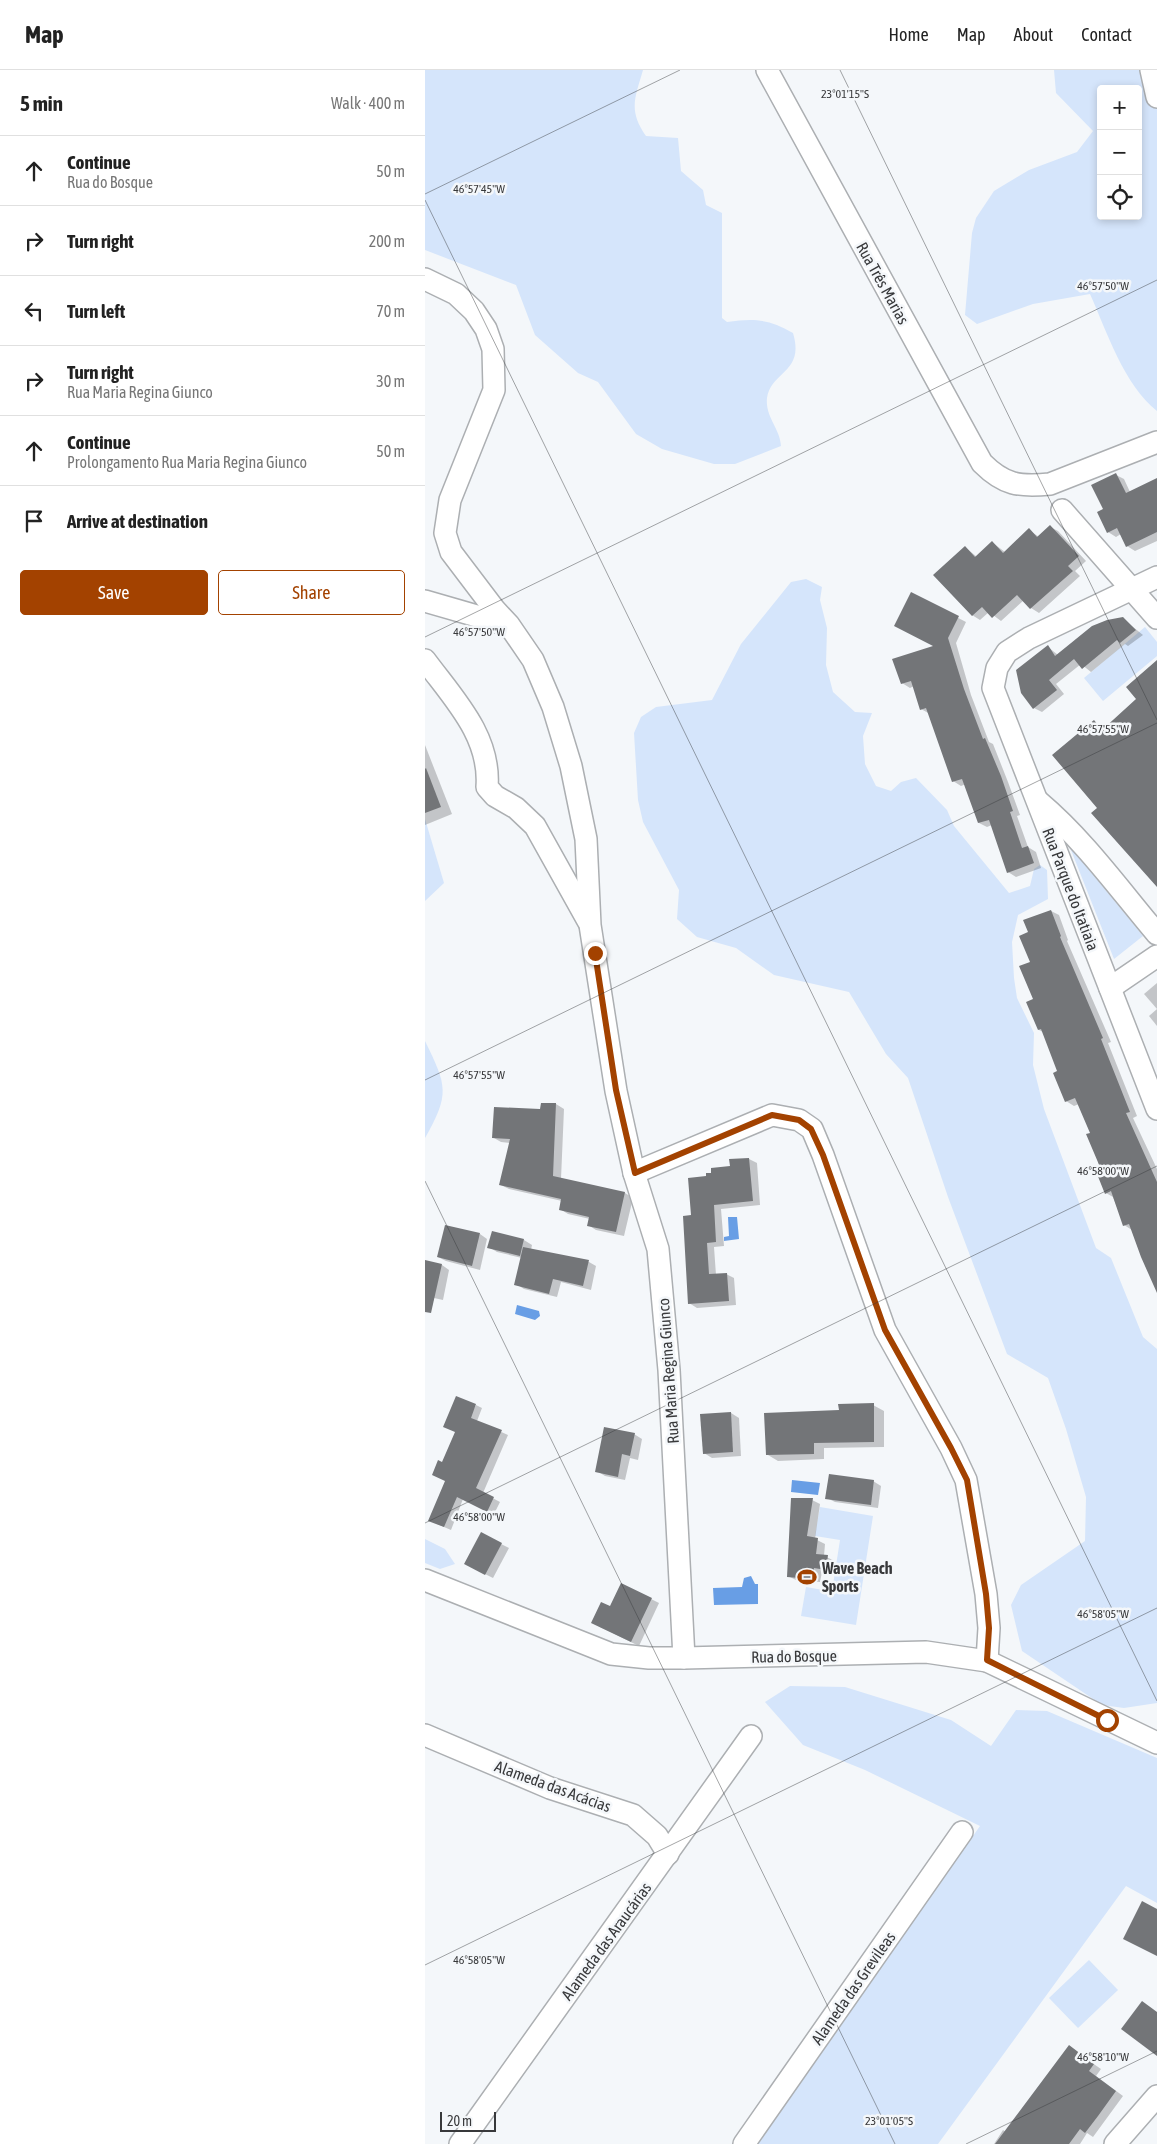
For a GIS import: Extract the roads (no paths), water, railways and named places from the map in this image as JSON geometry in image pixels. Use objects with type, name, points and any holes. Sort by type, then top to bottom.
[{"type":"street","name":"Rua Três Marias","points":[[767,70],[982,463],[996,476],[1012,484],[1050,484],[1157,442]]},
{"type":"street","points":[[1151,70],[1157,97]]},
{"type":"street","points":[[425,279],[456,294],[474,310],[486,329],[493,349],[494,390],[450,500],[445,534],[451,552],[495,610],[509,625],[533,660],[553,707],[571,766],[586,839],[590,925]]},
{"type":"street","points":[[1062,510],[1157,618]]},
{"type":"street","points":[[1132,588],[1157,577]]},
{"type":"street","name":"Rua Parque do Itatiaia","points":[[1132,588],[1029,638],[1007,652],[997,668],[993,688],[1157,1110]]},
{"type":"street","points":[[425,601],[509,625]]},
{"type":"street","points":[[425,660],[466,715],[481,741],[489,770],[487,787],[495,796],[516,808],[535,826],[590,925]]},
{"type":"street","points":[[1036,800],[1060,820],[1157,934]]},
{"type":"street","name":"Rua Maria Regina Giunco","points":[[590,925],[616,1090],[635,1173],[658,1249],[665,1309],[685,1658]]},
{"type":"street","points":[[1110,988],[1157,956]]},
{"type":"street","points":[[635,1173],[772,1115],[799,1120],[811,1129],[823,1155],[885,1330],[967,1480],[986,1594],[989,1628],[987,1660]]},
{"type":"street","name":"Rua do Bosque","points":[[425,1580],[611,1654],[649,1658],[685,1658],[925,1652],[987,1660],[1157,1743]]},
{"type":"street","name":"Alameda das Acácias","points":[[425,1735],[550,1788],[633,1815],[657,1836],[668,1854]]},
{"type":"street","name":"Alameda das Araucárias","points":[[460,2144],[751,1736]]},
{"type":"street","name":"Alameda das Grevileas","points":[[744,2144],[962,1832]]},
{"type":"street","points":[[1115,2144],[1157,2096]]},
{"type":"water","points":[[728,1217],[737,1217],[739,1239],[724,1241],[724,1237],[729,1236]]},
{"type":"water","points":[[517,1305],[539,1311],[540,1316],[535,1320],[515,1314]]},
{"type":"water","points":[[792,1480],[820,1483],[818,1495],[791,1492]]},
{"type":"water","points":[[751,1576],[755,1584],[758,1584],[758,1604],[714,1605],[713,1588],[742,1587],[744,1578]]},
{"type":"place","name":"Wave Beach Sports","points":[[807,1577]]}]
